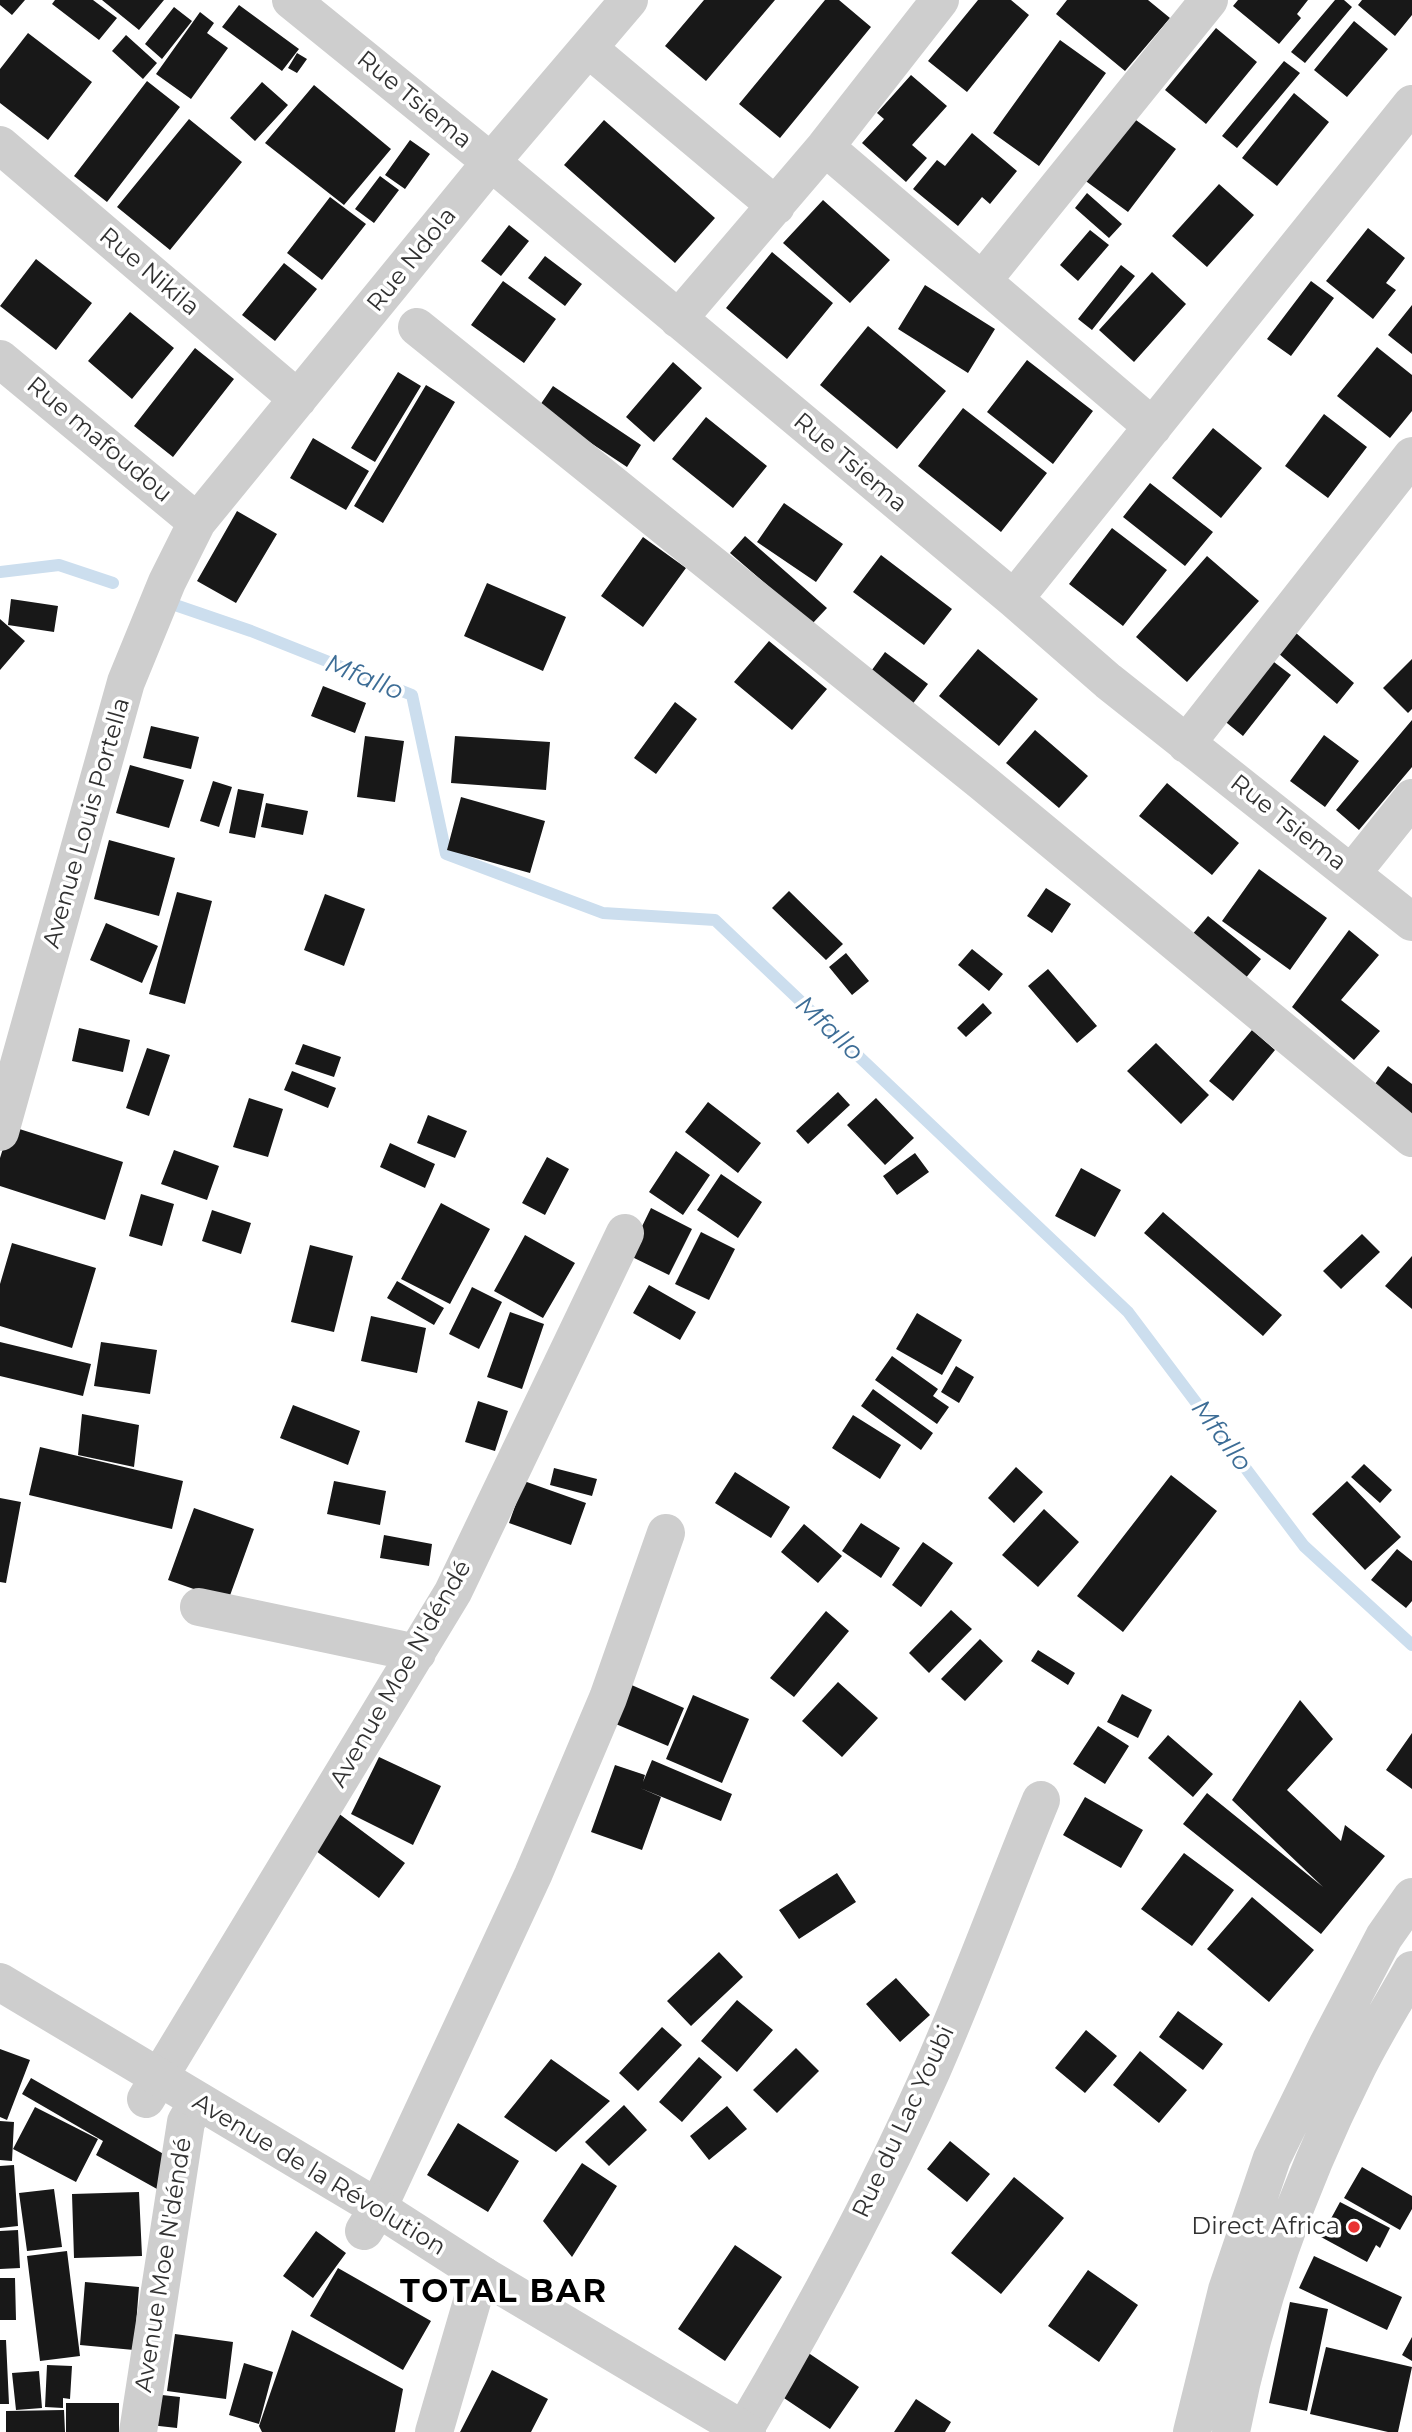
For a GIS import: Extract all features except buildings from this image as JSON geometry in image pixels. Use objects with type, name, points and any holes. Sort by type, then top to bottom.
[{"type":"street","name":"Rue Tsiema","points":[[291,0],[491,162],[1014,599],[1108,681],[1412,922]]},
{"type":"street","name":"Rue Ndola","points":[[197,522],[491,162],[629,0]]},
{"type":"street","points":[[678,319],[825,147],[940,0]]},
{"type":"street","points":[[982,281],[1209,0]]},
{"type":"street","points":[[589,49],[776,206]]},
{"type":"street","points":[[1014,599],[1410,110]]},
{"type":"street","name":"Rue Nikila","points":[[0,145],[298,398]]},
{"type":"street","points":[[825,147],[1153,427]]},
{"type":"street","points":[[417,327],[982,782],[1412,1138]]},
{"type":"street","name":"Rue mafoudou","points":[[0,359],[197,522]]},
{"type":"street","points":[[1186,744],[1412,456]]},
{"type":"street","name":"Avenue Louis Portella","points":[[0,1132],[126,682],[167,582],[197,522]]},
{"type":"street","points":[[1352,873],[1412,798]]},
{"type":"street","name":"Avenue Moe N'déndé","points":[[153,2089],[453,1592],[625,1233]]},
{"type":"street","points":[[371,2220],[533,1875],[608,1698],[666,1533]]},
{"type":"street","points":[[200,1607],[417,1653]]},
{"type":"street","name":"Rue du Lac Youbi","points":[[744,2431],[816,2304],[883,2174],[932,2070],[1041,1800]]},
{"type":"street","points":[[1192,2432],[1227,2290],[1272,2158],[1384,1937],[1412,1898]]},
{"type":"street","points":[[1231,2432],[1256,2328],[1282,2239],[1356,2070],[1412,1970]]},
{"type":"street","name":"Avenue de la Révolution","points":[[0,1982],[153,2089]]},
{"type":"street","name":"Avenue de la Révolution","points":[[0,2011],[153,2089],[371,2220],[479,2287],[697,2432]]},
{"type":"street","name":"Avenue Moe N'déndé","points":[[138,2432],[192,2112]]},
{"type":"street","points":[[434,2432],[479,2287]]},
{"type":"street","name":"Avenue de la Révolution","points":[[479,2287],[744,2431]]},
{"type":"waterway","name":"Mfallo","points":[[0,572],[59,565],[113,583]]},
{"type":"waterway","name":"Mfallo","points":[[178,606],[251,631],[412,695],[446,854],[603,913],[715,920],[1128,1312],[1304,1546],[1412,1645]]},
{"type":"place","name":"Direct Africa","points":[[1354,2227]]},
{"type":"district","name":"TOTAL BAR","points":[[504,2293]]}]
